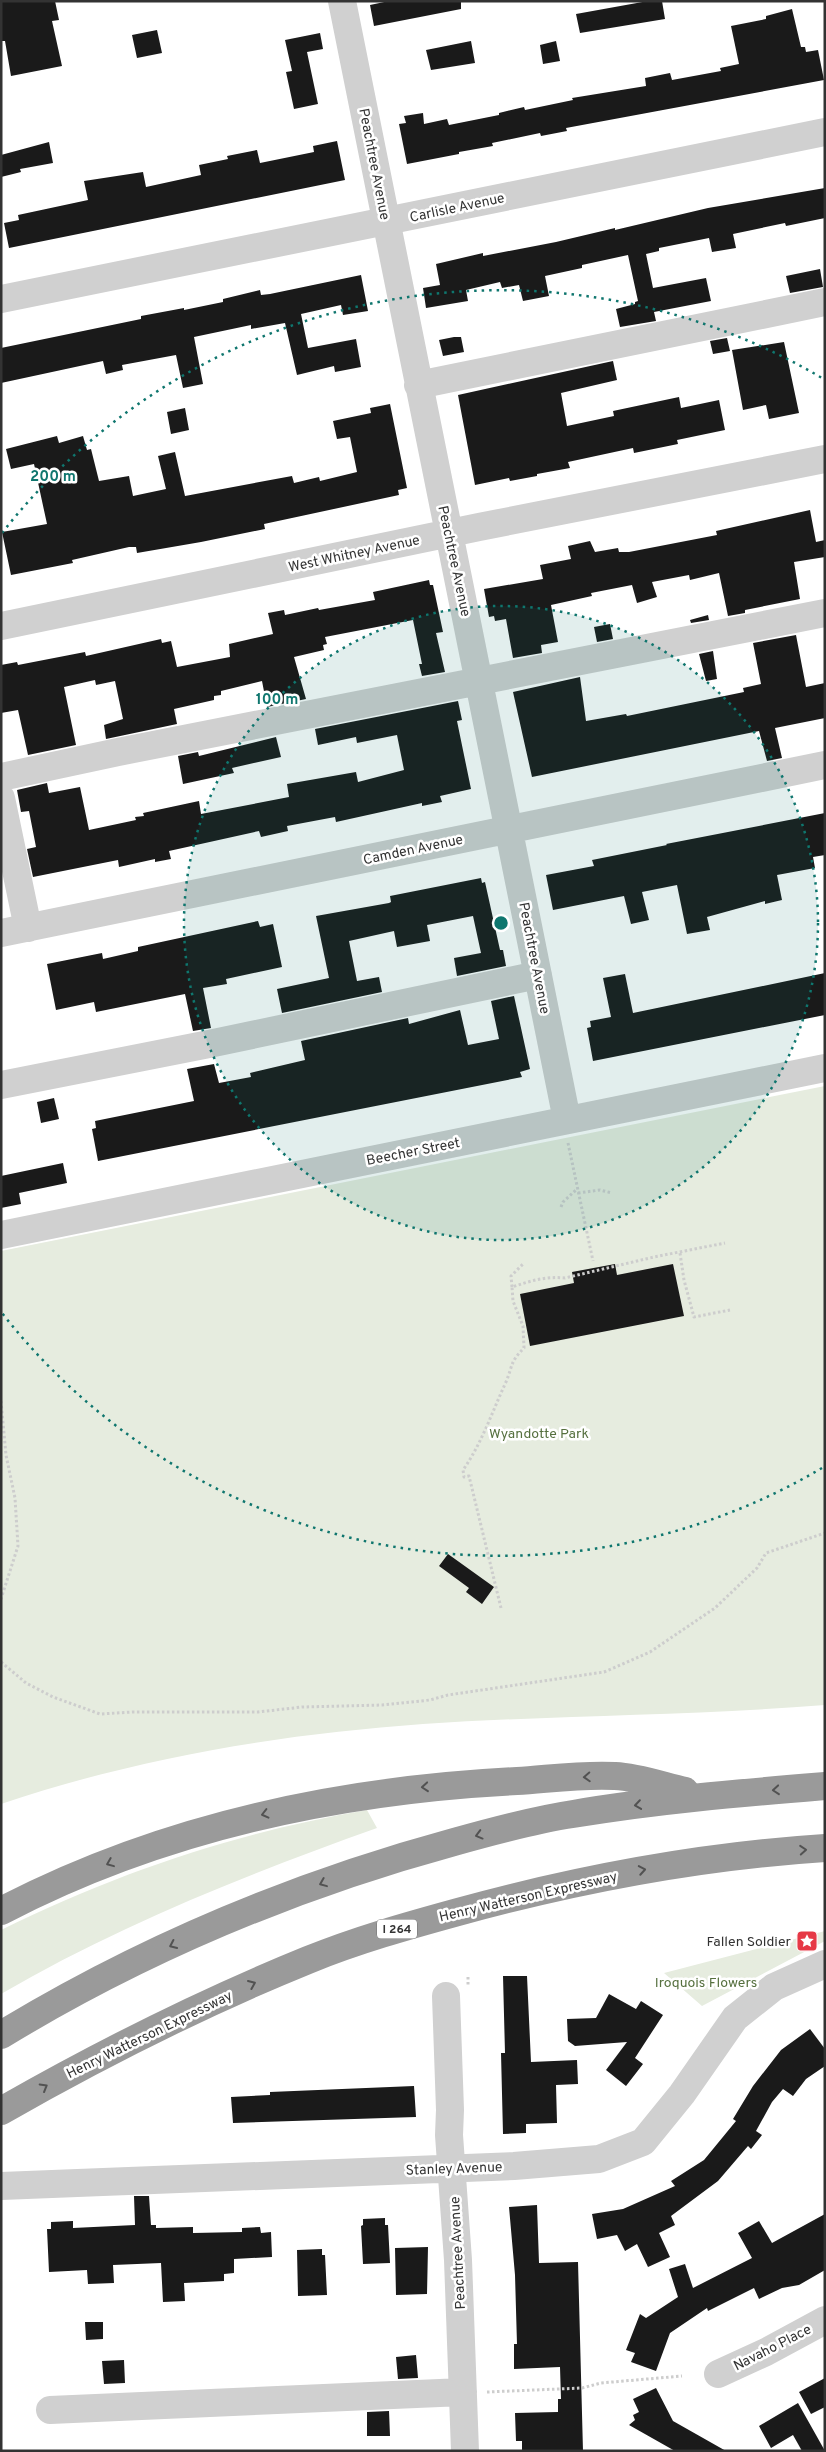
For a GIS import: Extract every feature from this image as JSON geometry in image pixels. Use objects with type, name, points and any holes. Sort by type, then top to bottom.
[{"type":"highway","points":[[1,1911],[76,1876],[177,1840],[268,1813],[344,1798],[458,1784],[616,1776],[704,1796]]},
{"type":"highway","points":[[1,2035],[50,2005],[202,1931],[349,1873],[488,1833],[562,1816],[704,1796],[825,1786]]},
{"type":"highway","name":"Henry Watterson Expressway","points":[[1,2111],[133,2038],[226,1995],[310,1959],[396,1929],[553,1888],[645,1870],[790,1850],[825,1848]]},
{"type":"street","name":"Peachtree Avenue","points":[[342,1],[567,1120]]},
{"type":"street","name":"Carlisle Avenue","points":[[1,299],[825,132]]},
{"type":"street","points":[[418,384],[825,302]]},
{"type":"street","name":"West Whitney Avenue","points":[[1,626],[825,459]]},
{"type":"street","points":[[1,777],[118,752],[825,613]]},
{"type":"street","name":"Camden Avenue","points":[[1,933],[825,765]]},
{"type":"street","points":[[1,798],[28,928]]},
{"type":"street","points":[[1,1084],[204,1045],[538,975]]},
{"type":"street","name":"Beecher Street","points":[[1,1235],[825,1068]]},
{"type":"street","name":"Stanley Avenue","points":[[1,2186],[451,2168],[599,2159],[643,2142],[682,2094],[735,2018],[774,1988],[825,1964]]},
{"type":"street","name":"Peachtree Avenue","points":[[446,1996],[451,2168],[458,2260],[473,2392],[465,2451]]},
{"type":"street","name":"Navaho Place","points":[[718,2374],[766,2352],[825,2320]]},
{"type":"street","points":[[50,2410],[473,2392]]},
{"type":"path","points":[[567,1120],[568,1146],[593,1261]]},
{"type":"path","points":[[561,1207],[563,1202],[578,1191],[600,1190],[612,1193]]},
{"type":"path","points":[[512,1287],[534,1280],[552,1277],[565,1278],[725,1243]]},
{"type":"path","points":[[680,1253],[684,1280],[694,1317],[730,1310]]},
{"type":"path","points":[[501,1608],[469,1476],[464,1478],[463,1470],[479,1444],[509,1374],[513,1359],[524,1348],[523,1326],[513,1301],[511,1276],[523,1264]]},
{"type":"path","points":[[1,1401],[6,1455],[15,1498],[18,1546],[1,1599]]},
{"type":"path","points":[[1,1662],[26,1683],[53,1697],[100,1714],[133,1712],[258,1712],[302,1707],[382,1705],[430,1700],[448,1695],[604,1672],[628,1663],[650,1652],[715,1608],[757,1568],[766,1553],[825,1533]]},
{"type":"path","points":[[473,2392],[582,2388],[601,2383],[682,2376]]},
{"type":"green space","name":"Wyandotte Park","points":[[825,1086],[825,1705],[775,1709],[473,1721],[370,1728],[316,1734],[210,1750],[157,1761],[52,1788],[1,1804],[1,1251]]},
{"type":"green space","points":[[367,1810],[377,1828],[185,1902],[91,1945],[1,1994],[1,1930],[91,1890],[180,1856],[271,1830]]},
{"type":"green space","name":"Iroquois Flowers","points":[[825,1931],[825,1941],[702,2006],[664,1973]]},
{"type":"building","points":[[1,1],[55,1],[59,20],[52,21],[62,66],[11,76],[5,41],[1,41]]},
{"type":"building","points":[[389,1],[461,1],[461,9],[374,26],[370,5]]},
{"type":"building","points":[[648,1],[662,1],[665,19],[580,33],[576,14]]},
{"type":"building","points":[[792,9],[801,47],[805,47],[806,52],[818,50],[824,80],[566,128],[567,131],[541,136],[540,133],[492,143],[493,146],[459,152],[459,154],[407,164],[399,124],[406,123],[404,116],[423,113],[424,124],[447,119],[449,125],[499,115],[499,113],[524,107],[525,110],[573,100],[572,98],[646,86],[645,78],[670,73],[672,80],[721,71],[720,68],[739,64],[731,26],[766,19],[766,16]]},
{"type":"building","points":[[157,30],[162,53],[137,58],[132,35]]},
{"type":"building","points":[[320,33],[323,49],[307,52],[318,104],[294,109],[286,72],[292,71],[285,40]]},
{"type":"building","points":[[471,41],[475,63],[431,70],[426,50]]},
{"type":"building","points":[[556,41],[560,61],[543,64],[540,45]]},
{"type":"building","points":[[337,141],[345,180],[9,248],[4,223],[19,220],[18,215],[88,200],[84,181],[143,172],[146,187],[201,175],[199,165],[228,159],[227,156],[257,150],[260,163],[314,152],[313,146]]},
{"type":"building","points":[[49,142],[53,163],[20,169],[21,172],[1,177],[1,155]]},
{"type":"building","points":[[825,188],[825,218],[786,226],[785,223],[733,234],[736,248],[712,252],[709,238],[659,248],[659,251],[646,254],[653,288],[706,278],[711,301],[654,312],[656,321],[620,327],[616,309],[635,304],[638,301],[628,255],[582,265],[582,268],[545,276],[549,296],[523,301],[519,285],[502,288],[500,282],[466,290],[468,301],[426,308],[423,288],[440,285],[436,264],[483,253],[483,256],[615,228],[615,230],[708,208]]},
{"type":"building","points":[[820,269],[823,287],[790,293],[786,276]]},
{"type":"building","points":[[361,275],[368,311],[343,315],[341,305],[301,314],[308,348],[356,339],[361,367],[335,372],[334,366],[297,375],[285,323],[251,329],[251,325],[194,337],[203,384],[183,388],[176,355],[122,365],[123,370],[106,374],[103,361],[1,383],[1,348],[141,319],[141,316],[223,302],[223,299],[260,290],[261,295],[270,294]]},
{"type":"building","points":[[461,337],[464,352],[443,356],[439,340]]},
{"type":"building","points":[[727,338],[730,351],[713,354],[710,341]]},
{"type":"building","points":[[784,342],[799,413],[769,419],[766,405],[743,410],[732,350]]},
{"type":"building","points":[[613,361],[617,380],[561,393],[567,426],[614,416],[613,411],[679,397],[681,408],[719,400],[725,430],[677,440],[678,444],[634,453],[633,448],[568,462],[570,468],[537,474],[537,476],[510,481],[509,478],[475,485],[458,395]]},
{"type":"building","points":[[390,404],[407,488],[398,490],[399,495],[264,524],[265,529],[137,553],[136,547],[129,547],[72,560],[73,563],[11,575],[2,532],[47,524],[34,464],[11,469],[6,449],[57,436],[59,443],[83,436],[87,450],[91,449],[99,481],[129,476],[133,496],[166,489],[158,456],[175,452],[185,496],[292,476],[294,483],[319,477],[320,481],[357,472],[350,437],[337,439],[333,421],[371,413],[370,408]]},
{"type":"building","points":[[185,408],[189,430],[171,434],[167,412]]},
{"type":"building","points":[[810,510],[816,542],[825,540],[825,557],[794,562],[800,599],[745,610],[745,613],[728,616],[719,573],[690,580],[689,575],[652,582],[657,597],[637,603],[632,585],[591,593],[592,596],[551,605],[558,642],[541,645],[542,653],[513,658],[506,619],[495,621],[494,616],[489,617],[484,589],[543,579],[540,565],[571,559],[568,546],[590,541],[595,552],[618,548],[619,552],[629,552],[717,535],[716,531]]},
{"type":"building","points":[[429,580],[430,585],[433,585],[443,632],[436,633],[445,672],[422,676],[419,664],[422,664],[413,620],[325,637],[327,644],[323,645],[324,650],[294,657],[306,699],[267,707],[262,681],[221,691],[221,695],[214,696],[214,700],[174,709],[177,724],[106,739],[104,725],[123,719],[115,681],[96,685],[95,680],[64,687],[76,745],[28,755],[18,710],[1,713],[1,665],[17,662],[18,665],[85,652],[86,656],[161,639],[162,643],[171,641],[177,667],[230,657],[229,644],[273,634],[268,613],[284,610],[285,615],[375,600],[373,592]]},
{"type":"building","points":[[708,615],[709,620],[691,623],[690,620]]},
{"type":"building","points":[[610,624],[613,639],[597,642],[594,627]]},
{"type":"building","points":[[796,635],[806,687],[825,683],[825,718],[775,728],[782,758],[767,761],[759,731],[532,777],[513,692],[580,677],[586,721],[626,714],[627,716],[744,692],[743,688],[761,684],[753,643]]},
{"type":"building","points":[[713,651],[717,679],[706,681],[699,654]]},
{"type":"building","points":[[458,701],[462,720],[457,721],[471,789],[440,796],[442,802],[422,806],[422,803],[336,822],[335,817],[287,826],[288,831],[261,837],[259,831],[169,851],[171,859],[155,862],[155,859],[119,867],[118,860],[33,877],[27,849],[36,847],[29,811],[21,812],[17,790],[47,783],[49,793],[80,787],[89,830],[136,820],[135,817],[144,816],[143,813],[199,801],[201,814],[289,797],[287,784],[356,772],[358,782],[404,770],[397,735],[357,743],[356,737],[318,745],[315,729]]},
{"type":"building","points":[[276,737],[281,757],[232,768],[234,773],[183,784],[178,756],[198,752],[199,756]]},
{"type":"building","points":[[825,813],[825,855],[813,857],[815,868],[777,875],[782,900],[765,904],[765,901],[707,917],[710,930],[687,934],[677,885],[642,892],[649,920],[631,924],[624,896],[553,910],[546,875],[594,866],[592,860]]},
{"type":"building","points":[[481,878],[482,883],[485,882],[500,950],[503,950],[506,966],[457,976],[454,958],[481,953],[473,916],[427,925],[430,941],[397,947],[394,931],[349,941],[357,981],[379,977],[382,992],[282,1013],[277,989],[329,978],[316,916],[389,903],[391,902],[390,896]]},
{"type":"building","points":[[258,921],[260,927],[273,924],[282,967],[226,979],[227,984],[203,988],[211,1028],[193,1031],[185,994],[96,1012],[94,1002],[56,1010],[47,964],[102,953],[103,959],[138,951],[138,947]]},
{"type":"building","points":[[825,973],[825,1015],[593,1061],[587,1028],[591,1027],[590,1021],[611,1017],[603,978],[625,974],[633,1013]]},
{"type":"building","points":[[514,996],[530,1069],[520,1072],[522,1077],[98,1161],[92,1129],[96,1128],[95,1121],[194,1101],[187,1069],[214,1064],[219,1083],[251,1077],[250,1073],[305,1060],[301,1041],[408,1018],[409,1024],[460,1010],[468,1045],[499,1039],[491,1001]]},
{"type":"building","points":[[54,1098],[59,1119],[41,1123],[37,1102]]},
{"type":"building","points":[[63,1163],[67,1183],[19,1193],[21,1204],[1,1208],[1,1176]]},
{"type":"building","points":[[615,1264],[617,1275],[673,1264],[684,1316],[530,1346],[520,1294],[574,1283],[572,1272]]},
{"type":"building","points":[[448,1554],[494,1587],[482,1604],[466,1592],[469,1588],[439,1566]]},
{"type":"building","points":[[503,1976],[527,1976],[531,2062],[577,2060],[578,2084],[556,2085],[557,2123],[526,2124],[526,2133],[503,2134],[501,2053],[505,2053]]},
{"type":"building","points":[[609,1994],[636,2009],[641,2001],[663,2015],[635,2058],[643,2064],[626,2086],[606,2070],[627,2042],[575,2046],[568,2041],[567,2019],[596,2018]]},
{"type":"building","points":[[810,2029],[825,2049],[825,2066],[806,2079],[793,2096],[783,2089],[772,2102],[756,2131],[762,2135],[751,2149],[748,2146],[718,2181],[671,2216],[675,2225],[659,2233],[670,2257],[648,2267],[637,2244],[625,2251],[617,2235],[597,2239],[592,2214],[623,2209],[675,2186],[671,2181],[704,2160],[736,2121],[733,2119],[753,2086],[781,2050]]},
{"type":"building","points":[[414,2086],[416,2117],[233,2123],[231,2097],[270,2095],[270,2092]]},
{"type":"building","points":[[134,2196],[149,2196],[151,2225],[156,2225],[156,2228],[193,2227],[193,2233],[242,2232],[242,2228],[260,2227],[261,2233],[271,2232],[272,2257],[234,2259],[234,2273],[224,2274],[224,2281],[184,2283],[185,2301],[163,2302],[161,2263],[113,2265],[114,2283],[88,2284],[87,2270],[49,2272],[47,2229],[51,2229],[51,2222],[73,2221],[73,2228],[135,2225]]},
{"type":"building","points":[[537,2205],[539,2263],[578,2262],[583,2451],[522,2451],[522,2441],[516,2441],[515,2413],[558,2412],[558,2399],[561,2399],[560,2367],[514,2369],[514,2344],[517,2344],[515,2275],[509,2207]]},
{"type":"building","points":[[825,2214],[825,2270],[799,2285],[782,2288],[759,2299],[754,2288],[708,2311],[707,2308],[670,2333],[656,2371],[631,2362],[635,2353],[626,2350],[640,2314],[646,2318],[678,2297],[669,2269],[685,2264],[693,2288],[752,2258],[738,2233],[759,2221],[772,2243]]},
{"type":"building","points":[[385,2218],[385,2225],[388,2225],[390,2263],[363,2264],[361,2226],[363,2225],[363,2219]]},
{"type":"building","points":[[428,2247],[427,2294],[396,2295],[395,2248]]},
{"type":"building","points":[[322,2249],[322,2255],[325,2255],[327,2295],[298,2296],[297,2250]]},
{"type":"building","points":[[85,2322],[103,2322],[103,2339],[86,2340]]},
{"type":"building","points":[[416,2355],[418,2378],[398,2379],[396,2357]]},
{"type":"building","points":[[124,2360],[125,2383],[104,2384],[102,2361]]},
{"type":"building","points":[[825,2378],[825,2407],[811,2414],[799,2392]]},
{"type":"building","points":[[656,2388],[673,2421],[726,2451],[675,2451],[629,2425],[635,2420],[633,2415],[639,2412],[633,2399]]},
{"type":"building","points":[[798,2403],[825,2451],[802,2451],[793,2435],[771,2448],[759,2426]]},
{"type":"building","points":[[389,2411],[390,2436],[367,2436],[367,2412]]},
{"type":"place","name":"Fallen Soldier","points":[[807,1941]]}]
